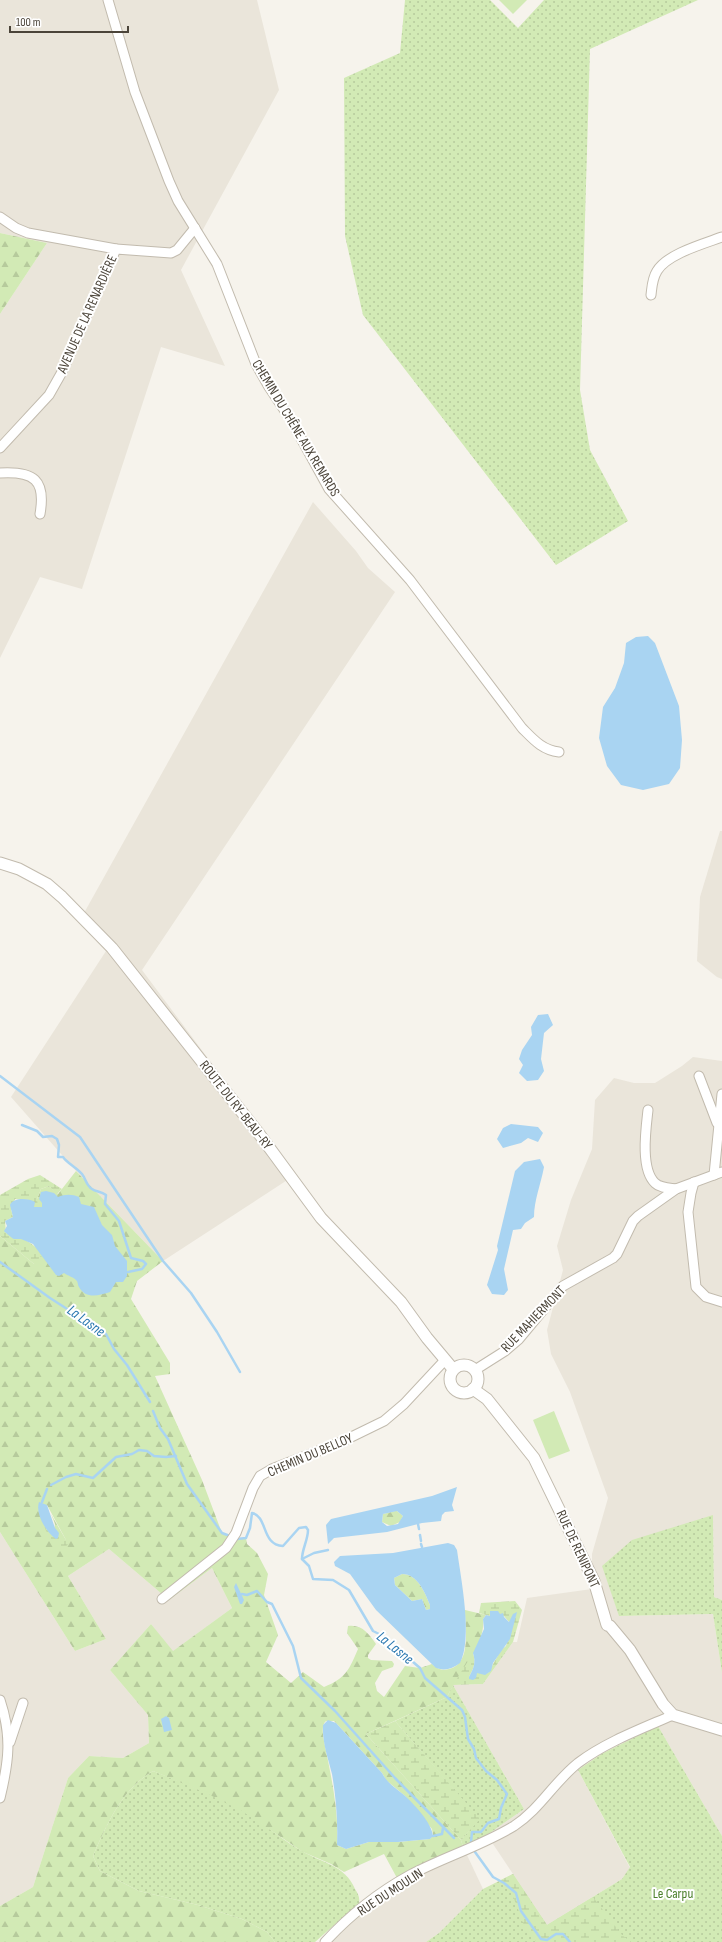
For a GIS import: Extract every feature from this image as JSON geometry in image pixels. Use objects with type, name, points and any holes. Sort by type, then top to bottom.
[{"type":"street","name":"CHEMIN DU CHÊNE AUX RENARDS","points":[[108,0],[135,92],[178,201],[217,264],[256,364],[269,387],[292,420],[329,489],[419,591],[522,728],[539,744],[552,751],[559,752]]},
{"type":"street","points":[[0,217],[16,228],[28,233],[116,249]]},
{"type":"street","name":"AVENUE DE LA RENARDIÈRE","points":[[0,448],[42,403],[62,372],[116,249],[170,253],[177,250],[195,228]]},
{"type":"street","points":[[651,295],[652,281],[656,272],[664,262],[722,237]]},
{"type":"street","points":[[0,473],[20,474],[32,478],[38,482],[42,488],[40,514]]},
{"type":"street","name":"ROUTE DU RY-BEAU-RY","points":[[0,863],[19,869],[47,884],[67,901],[112,948],[260,1135],[321,1218],[401,1302],[453,1369]]},
{"type":"street","name":"RUE MAHIERMONT","points":[[699,1076],[713,1109],[718,1126]]},
{"type":"street","name":"RUE MAHIERMONT","points":[[475,1370],[505,1351],[518,1339],[563,1286],[613,1258],[617,1254],[635,1218],[676,1189],[718,1173],[718,1126],[722,1094]]},
{"type":"street","points":[[648,1110],[644,1141],[650,1174],[653,1182],[658,1186],[676,1189]]},
{"type":"street","points":[[694,1182],[688,1212],[696,1287],[706,1297],[722,1302]]},
{"type":"street","name":"CHEMIN DU BELLOY","points":[[162,1599],[226,1548],[236,1533],[253,1488],[260,1476],[272,1469],[339,1443],[384,1421],[404,1404],[445,1360]]},
{"type":"street","points":[[464,1364],[475,1370],[478,1380],[474,1389],[465,1393],[456,1390],[450,1383],[453,1369],[464,1364]]},
{"type":"street","name":"RUE DE RENIPONT","points":[[474,1389],[487,1399],[534,1458],[594,1580],[607,1625],[614,1630],[630,1650],[663,1704],[673,1715]]},
{"type":"street","points":[[0,1700],[7,1722],[9,1755],[0,1798]]},
{"type":"street","points":[[8,1747],[23,1703]]},
{"type":"street","points":[[673,1715],[722,1730]]},
{"type":"street","name":"RUE DU MOULIN","points":[[325,1942],[339,1926],[366,1904],[410,1875],[484,1843],[521,1821],[533,1812],[553,1787],[579,1762],[612,1743],[673,1715]]},
{"type":"shaded area","points":[[0,0],[257,0],[279,90],[181,270],[225,366],[161,347],[82,589],[40,577],[0,658],[0,314],[47,243],[0,233]]},
{"type":"shaded area","points":[[313,502],[356,551],[368,568],[395,592],[142,970],[295,1175],[163,1261],[76,1171],[11,1097],[106,951],[79,922]]},
{"type":"shaded area","points":[[720,831],[722,831],[722,979],[717,977],[697,961],[700,897]]},
{"type":"shaded area","points":[[693,1057],[722,1061],[722,1600],[714,1597],[713,1515],[619,1616],[713,1614],[722,1673],[722,1836],[658,1726],[603,1753],[578,1770],[630,1868],[622,1879],[547,1925],[487,1835],[524,1809],[453,1685],[483,1684],[513,1642],[517,1642],[527,1598],[592,1589],[592,1554],[608,1498],[570,1392],[551,1354],[547,1330],[563,1270],[557,1246],[571,1200],[592,1149],[595,1100],[614,1078],[634,1083],[655,1083],[682,1066]]},
{"type":"shaded area","points":[[0,1532],[75,1651],[106,1639],[68,1576],[109,1549],[169,1600],[212,1568],[232,1608],[172,1652],[151,1624],[110,1670],[148,1715],[149,1743],[123,1758],[89,1756],[68,1778],[33,1887],[0,1906]]},
{"type":"shaded area","points":[[466,1853],[483,1889],[439,1933],[426,1942],[330,1942],[354,1917],[386,1894],[417,1876]]},
{"type":"green space","points":[[405,0],[490,0],[518,28],[544,0],[698,0],[590,49],[580,390],[590,450],[628,521],[556,565],[363,315],[345,236],[344,78],[400,53]]},
{"type":"green space","points":[[499,0],[527,0],[513,14]]},
{"type":"green space","points":[[0,233],[47,243],[0,314]]},
{"type":"green space","points":[[76,1171],[163,1261],[137,1281],[131,1299],[170,1363],[170,1374],[155,1376],[202,1480],[222,1533],[237,1539],[246,1538],[247,1544],[257,1553],[268,1574],[264,1595],[278,1635],[266,1662],[291,1683],[303,1672],[324,1687],[342,1677],[352,1663],[358,1649],[347,1633],[348,1626],[361,1628],[368,1633],[376,1644],[368,1655],[368,1658],[371,1660],[392,1661],[394,1664],[393,1667],[382,1671],[375,1683],[377,1691],[384,1697],[405,1666],[420,1668],[432,1664],[442,1670],[445,1670],[456,1666],[461,1660],[466,1644],[465,1610],[486,1615],[483,1619],[483,1629],[476,1649],[447,1697],[366,1734],[461,1840],[463,1847],[397,1878],[384,1854],[344,1872],[331,1864],[303,1852],[242,1811],[206,1793],[153,1771],[133,1787],[124,1797],[110,1820],[93,1856],[100,1871],[139,1891],[198,1905],[242,1919],[267,1932],[275,1942],[0,1942],[0,1906],[33,1887],[68,1778],[89,1756],[123,1758],[149,1743],[148,1715],[110,1670],[151,1624],[173,1651],[232,1608],[212,1568],[169,1600],[109,1549],[68,1576],[106,1639],[75,1651],[0,1532],[0,1236],[34,1264],[37,1199],[41,1189],[49,1186],[58,1194]],"holes":[[[47,1505],[66,1540],[45,1528]],[[326,1721],[334,1721],[382,1773],[386,1780],[405,1796],[432,1829],[433,1835],[430,1839],[398,1842],[369,1842],[346,1849],[337,1845],[336,1806],[323,1733],[323,1725]]]},
{"type":"green space","points":[[40,1175],[62,1189],[57,1194],[49,1186],[41,1189],[37,1199],[38,1207],[34,1207],[30,1200],[15,1199],[11,1209],[13,1217],[5,1221],[6,1233],[17,1236],[31,1243],[39,1250],[42,1255],[34,1264],[0,1236],[0,1195],[28,1179]]},
{"type":"green space","points":[[554,1411],[570,1451],[549,1459],[533,1420]]},
{"type":"green space","points":[[395,1511],[403,1516],[400,1522],[391,1526],[382,1522],[383,1514]]},
{"type":"green space","points":[[51,1514],[68,1544],[65,1548],[58,1546],[46,1532],[44,1524],[53,1537],[55,1524]]},
{"type":"green space","points":[[713,1515],[714,1597],[722,1600],[722,1673],[713,1614],[619,1616],[602,1566],[632,1540]]},
{"type":"green space","points":[[402,1574],[408,1575],[417,1581],[426,1595],[430,1609],[426,1610],[422,1599],[412,1601],[395,1585],[394,1578]]},
{"type":"green space","points":[[515,1601],[522,1610],[513,1642],[483,1684],[453,1685],[473,1653],[474,1665],[469,1677],[477,1673],[488,1673],[501,1650],[506,1646],[512,1621],[509,1622],[504,1616],[490,1611],[490,1616],[479,1613],[481,1603]]},
{"type":"green space","points":[[453,1685],[524,1809],[487,1835],[463,1847],[461,1840],[479,1819],[395,1721],[447,1697]]},
{"type":"green space","points":[[395,1721],[480,1819],[461,1840],[366,1734]]},
{"type":"green space","name":"Le Carpu","points":[[658,1726],[722,1836],[722,1942],[426,1942],[439,1933],[483,1889],[513,1874],[547,1925],[622,1879],[630,1867],[578,1770],[603,1753]]},
{"type":"green space","points":[[153,1771],[231,1804],[250,1815],[294,1846],[339,1870],[351,1881],[358,1896],[359,1903],[315,1942],[275,1942],[267,1932],[242,1919],[198,1905],[139,1891],[100,1871],[93,1856],[110,1820],[124,1797],[133,1787]]},
{"type":"green space","points":[[513,1874],[547,1925],[593,1897],[622,1935],[631,1942],[538,1942],[526,1929],[512,1894],[499,1881]]},
{"type":"water","points":[[648,636],[655,643],[679,706],[682,740],[680,768],[669,784],[643,790],[621,785],[607,766],[599,738],[603,707],[615,688],[624,663],[626,643],[636,637]]},
{"type":"water","points":[[548,1014],[553,1025],[544,1033],[541,1059],[544,1071],[538,1080],[527,1081],[519,1073],[523,1065],[519,1059],[522,1050],[532,1035],[531,1027],[538,1015]]},
{"type":"water","points":[[511,1124],[538,1127],[543,1133],[538,1142],[528,1138],[521,1143],[503,1148],[497,1139],[503,1128]]},
{"type":"water","points":[[540,1159],[544,1167],[536,1198],[534,1217],[525,1223],[521,1229],[513,1230],[504,1269],[508,1290],[504,1295],[492,1294],[487,1285],[498,1250],[497,1246],[515,1171],[524,1162]]},
{"type":"water","points":[[46,1191],[54,1193],[58,1197],[68,1195],[79,1197],[81,1204],[94,1207],[102,1225],[112,1235],[115,1246],[127,1261],[127,1276],[123,1282],[116,1282],[110,1292],[93,1296],[85,1294],[74,1278],[64,1273],[59,1276],[56,1275],[33,1244],[21,1239],[13,1239],[4,1231],[7,1226],[5,1221],[13,1217],[10,1205],[12,1202],[18,1199],[25,1199],[35,1202],[34,1207],[42,1207],[42,1203],[39,1199],[41,1192]]},
{"type":"water","points":[[457,1487],[452,1505],[454,1511],[445,1512],[442,1515],[441,1521],[422,1523],[387,1532],[334,1538],[328,1544],[326,1525],[331,1519],[432,1496]],"holes":[[[397,1511],[403,1516],[398,1524],[387,1526],[382,1522],[383,1514]]]},
{"type":"water","points":[[39,1502],[47,1505],[55,1528],[59,1533],[58,1538],[56,1539],[42,1522],[38,1507]]},
{"type":"water","points":[[448,1543],[454,1545],[457,1550],[465,1608],[466,1639],[464,1652],[460,1663],[454,1667],[448,1669],[436,1668],[376,1610],[350,1574],[335,1566],[334,1562],[340,1556],[393,1553]],"holes":[[[402,1574],[408,1575],[420,1585],[426,1595],[430,1609],[426,1610],[422,1599],[412,1601],[395,1585],[394,1578]]]},
{"type":"water","points":[[236,1583],[244,1600],[242,1604],[240,1604],[234,1587]]},
{"type":"water","points":[[490,1611],[498,1611],[500,1614],[503,1613],[504,1617],[509,1622],[513,1614],[517,1612],[510,1639],[493,1663],[491,1671],[485,1675],[477,1673],[476,1678],[473,1680],[469,1679],[474,1665],[473,1653],[484,1629],[483,1619],[486,1615],[490,1616]]},
{"type":"water","points":[[166,1716],[169,1718],[172,1730],[164,1732],[161,1719]]},
{"type":"water","points":[[328,1720],[336,1723],[382,1773],[389,1783],[417,1808],[432,1831],[433,1836],[430,1839],[398,1842],[369,1842],[346,1849],[337,1845],[335,1792],[324,1744],[323,1731],[323,1725]]},
{"type":"waterway","points":[[0,1076],[80,1137],[163,1261],[191,1293],[217,1332],[240,1372]]},
{"type":"waterway","points":[[22,1125],[37,1131],[43,1137],[52,1136],[57,1139],[59,1145],[58,1157],[63,1157],[80,1172],[88,1186],[95,1191],[106,1195],[105,1204],[119,1221],[131,1258],[143,1261],[146,1264],[142,1269],[128,1272]]},
{"type":"waterway","name":"La Lasne","points":[[0,1262],[50,1298],[106,1334],[114,1349],[127,1365],[150,1402]]},
{"type":"waterway","name":"La Lasne","points":[[153,1411],[160,1428],[168,1439],[187,1484],[222,1533],[230,1536]]},
{"type":"waterway","points":[[51,1485],[66,1477],[76,1474],[93,1478],[116,1457],[132,1454],[139,1450],[147,1451],[154,1456],[176,1456]]},
{"type":"waterway","points":[[42,1502],[47,1489]]},
{"type":"waterway","name":"La Lasne","points":[[237,1539],[246,1538],[250,1528],[252,1513],[257,1515],[260,1519],[271,1541],[283,1546],[299,1528],[306,1527],[308,1534],[302,1559],[309,1566],[313,1579],[333,1580],[349,1590],[373,1631],[383,1636],[420,1668],[425,1678],[462,1710],[465,1717],[468,1739],[474,1749],[476,1758],[486,1771],[497,1780],[507,1794],[501,1808],[499,1819],[488,1823],[481,1832],[472,1832],[471,1842]]},
{"type":"waterway","points":[[418,1524],[419,1529]]},
{"type":"waterway","points":[[420,1535],[421,1541]]},
{"type":"waterway","points":[[302,1559],[314,1553],[328,1550]]},
{"type":"waterway","points":[[242,1594],[247,1595],[257,1591],[267,1602],[272,1604],[293,1646],[301,1678],[335,1711],[395,1778],[454,1838]]},
{"type":"waterway","points":[[433,1836],[442,1834],[443,1828]]},
{"type":"waterway","name":"La Lasne","points":[[475,1852],[493,1877],[504,1883],[516,1893],[521,1911],[541,1939],[547,1940],[556,1934],[563,1934],[570,1942]]}]
